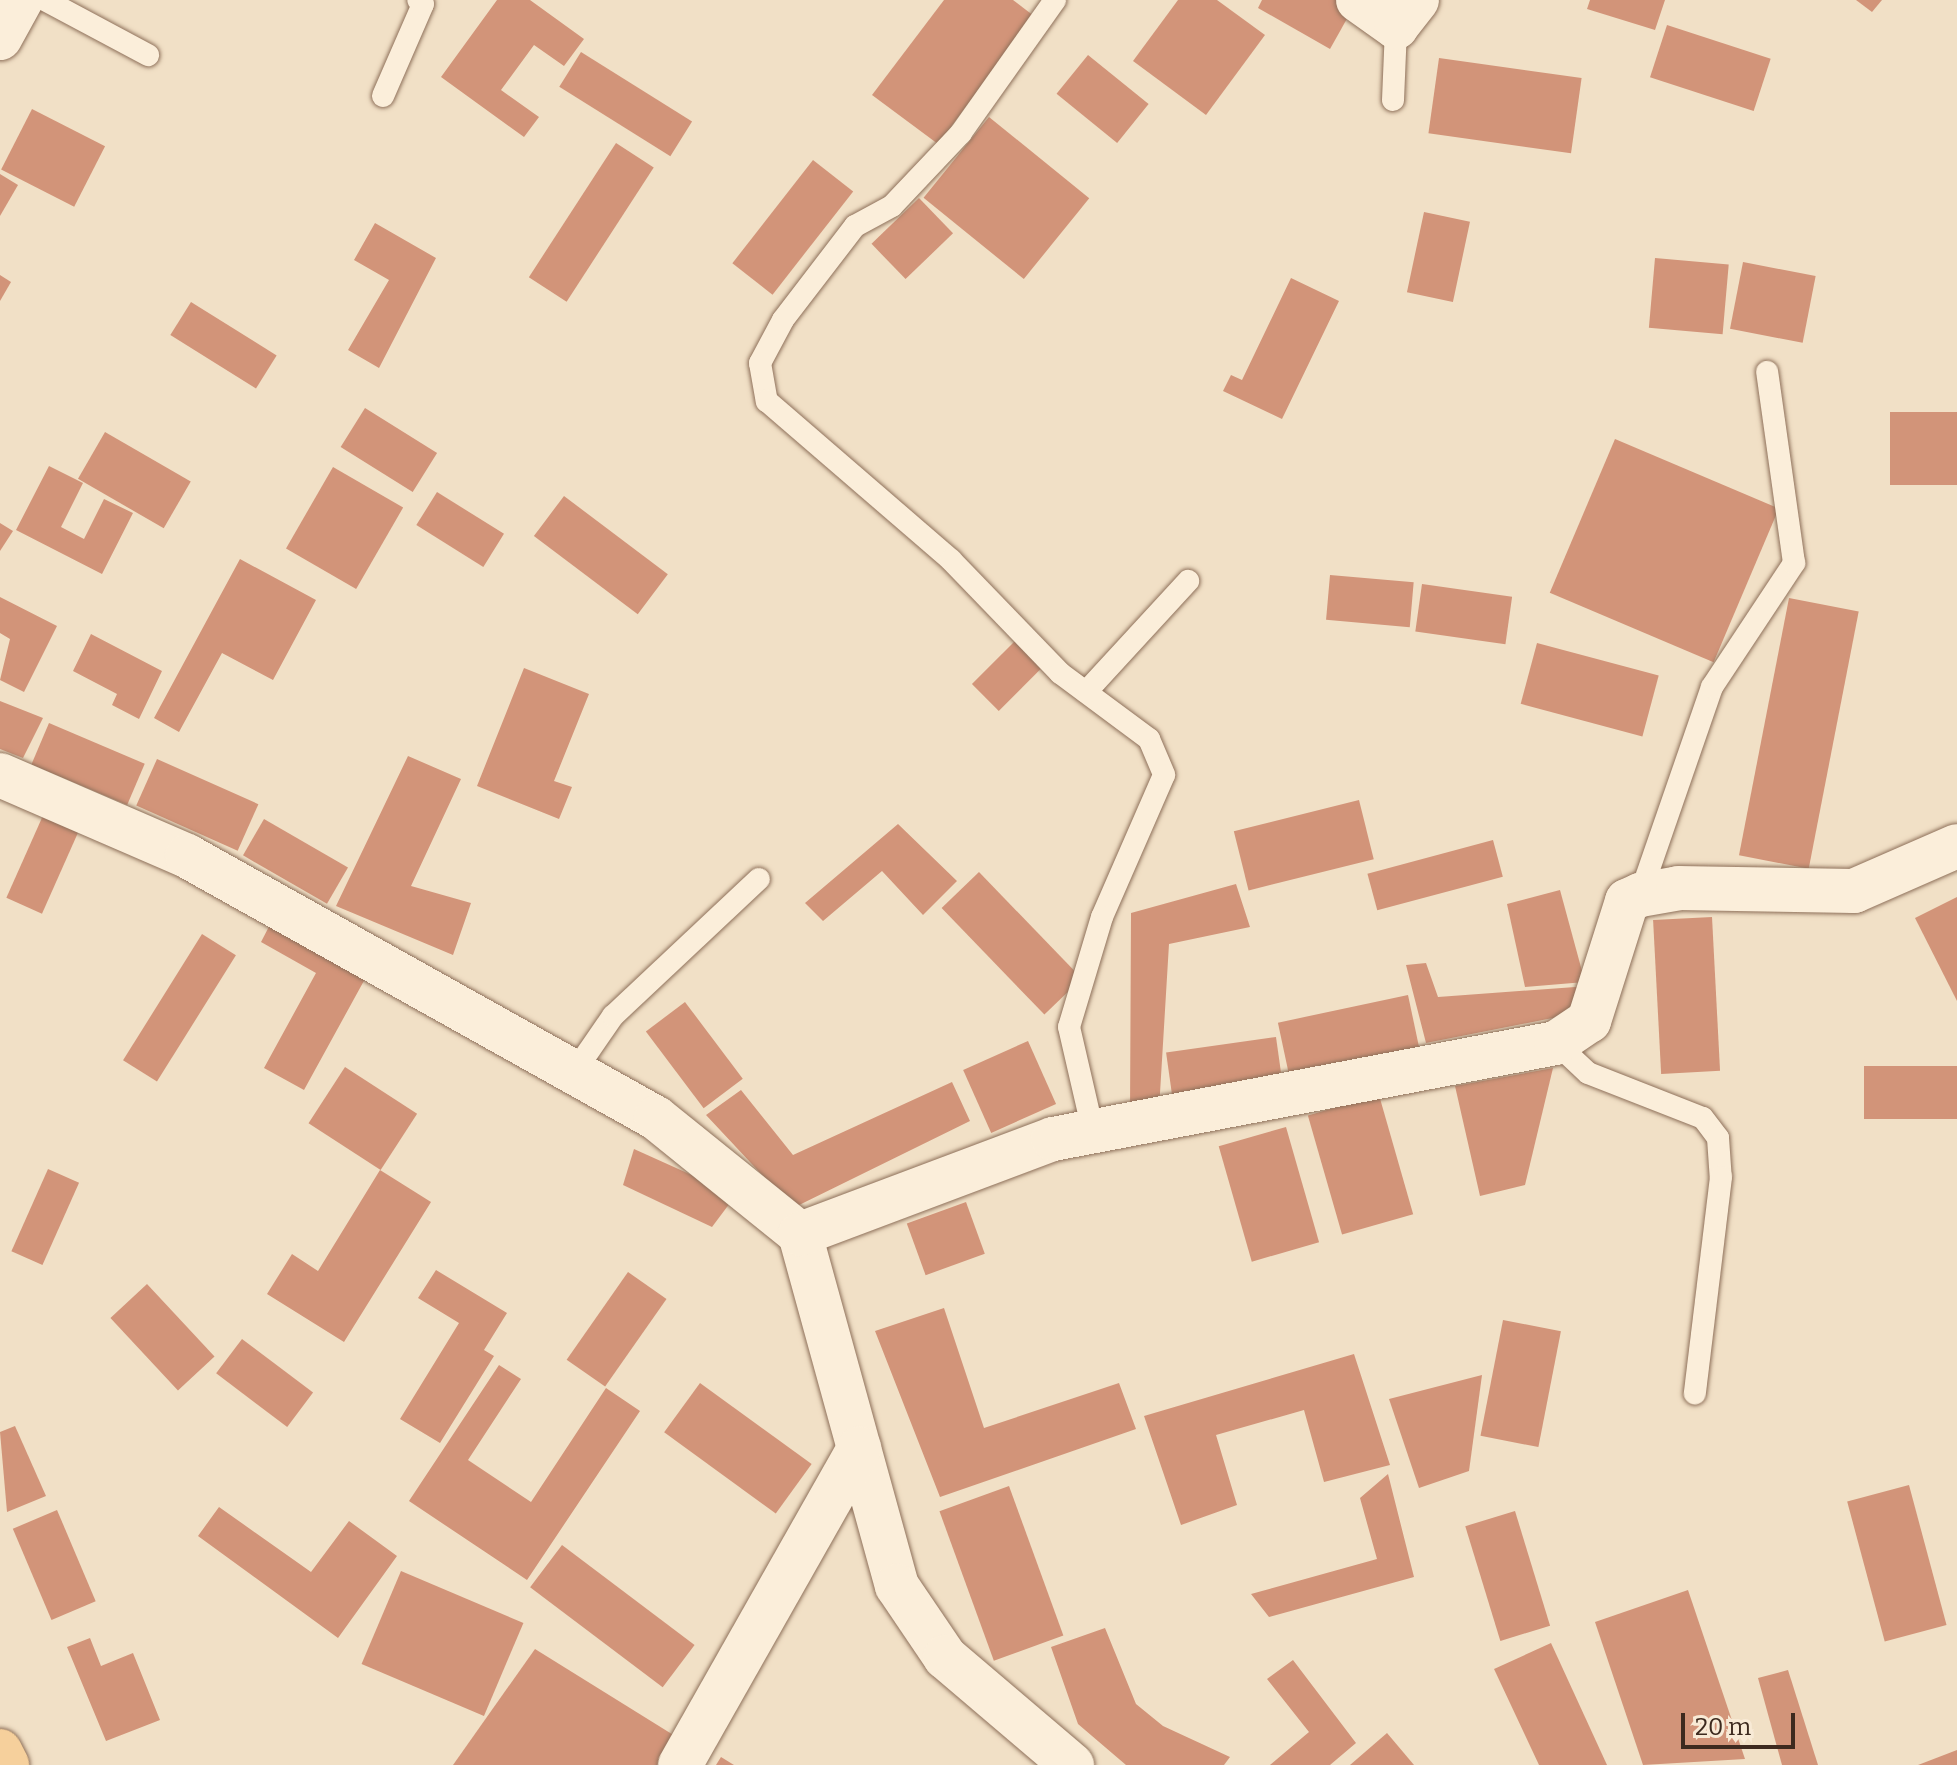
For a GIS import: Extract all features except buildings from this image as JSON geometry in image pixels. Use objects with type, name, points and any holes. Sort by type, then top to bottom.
[{"type":"main road","points":[[0,1751],[7,1765]]},
{"type":"street","points":[[0,38],[21,0]]},
{"type":"street","points":[[1358,0],[1407,14]]},
{"type":"street","points":[[0,775],[187,856],[575,1071],[656,1118],[800,1234],[897,1586],[945,1657],[1072,1765]]},
{"type":"street","points":[[800,1234],[1053,1139],[1556,1043],[1589,1021],[1627,901],[1640,895],[1678,888],[1854,891],[1957,846]]},
{"type":"street","points":[[680,1765],[859,1448]]},
{"type":"lane","points":[[45,0],[148,55]]},
{"type":"lane","points":[[383,96],[423,4],[418,0]]},
{"type":"lane","points":[[1055,0],[961,133],[892,206],[855,226],[783,320],[760,363],[767,401],[951,560],[1086,692],[1149,739],[1164,775],[1102,917],[1069,1027],[1093,1131]]},
{"type":"lane","points":[[1393,100],[1407,14]]},
{"type":"lane","points":[[1640,895],[1712,687],[1794,563],[1767,372]]},
{"type":"lane","points":[[1086,692],[1188,581]]},
{"type":"lane","points":[[575,1071],[613,1016],[759,879]]},
{"type":"lane","points":[[1556,1043],[1588,1073],[1703,1118],[1718,1138],[1721,1177],[1695,1393]]}]
